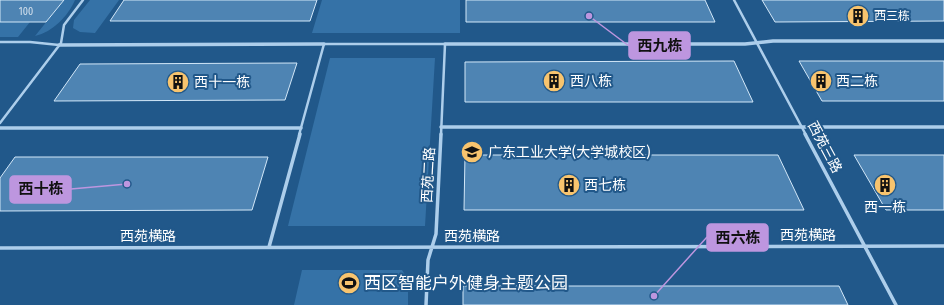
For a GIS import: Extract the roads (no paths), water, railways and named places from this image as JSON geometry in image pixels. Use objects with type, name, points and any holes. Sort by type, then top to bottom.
[{"type":"street","points":[[445,44],[744,44],[774,41],[944,41]]},
{"type":"street","points":[[59,45],[324,44]]},
{"type":"street","points":[[441,128],[944,127]]},
{"type":"street","points":[[0,128],[301,128]]},
{"type":"lane","points":[[0,123],[59,45],[62,40],[64,25],[83,0]]},
{"type":"lane","name":"西苑三路","points":[[734,0],[896,305]]},
{"type":"lane","points":[[0,42],[30,42],[59,45]]},
{"type":"lane","points":[[269,247],[324,44],[445,44]]},
{"type":"lane","name":"西苑二路","points":[[426,305],[428,260],[436,234],[445,44]]},
{"type":"lane","name":"西苑横路","points":[[0,248],[944,246]]},
{"type":"place","name":"西九栋","points":[[589,16]]},
{"type":"place","name":"西三栋","points":[[858,16]]},
{"type":"place","name":"西八栋","points":[[554,81]]},
{"type":"place","name":"西二栋","points":[[821,81]]},
{"type":"place","name":"西十一栋","points":[[178,82]]},
{"type":"place","name":"广东工业大学(大学城校区)","points":[[472,152]]},
{"type":"place","name":"西十栋","points":[[127,184]]},
{"type":"place","name":"西七栋","points":[[569,185]]},
{"type":"place","name":"西一栋","points":[[885,185]]},
{"type":"place","name":"西区智能户外健身主题公园","points":[[349,283]]},
{"type":"place","name":"西六栋","points":[[654,296]]}]
